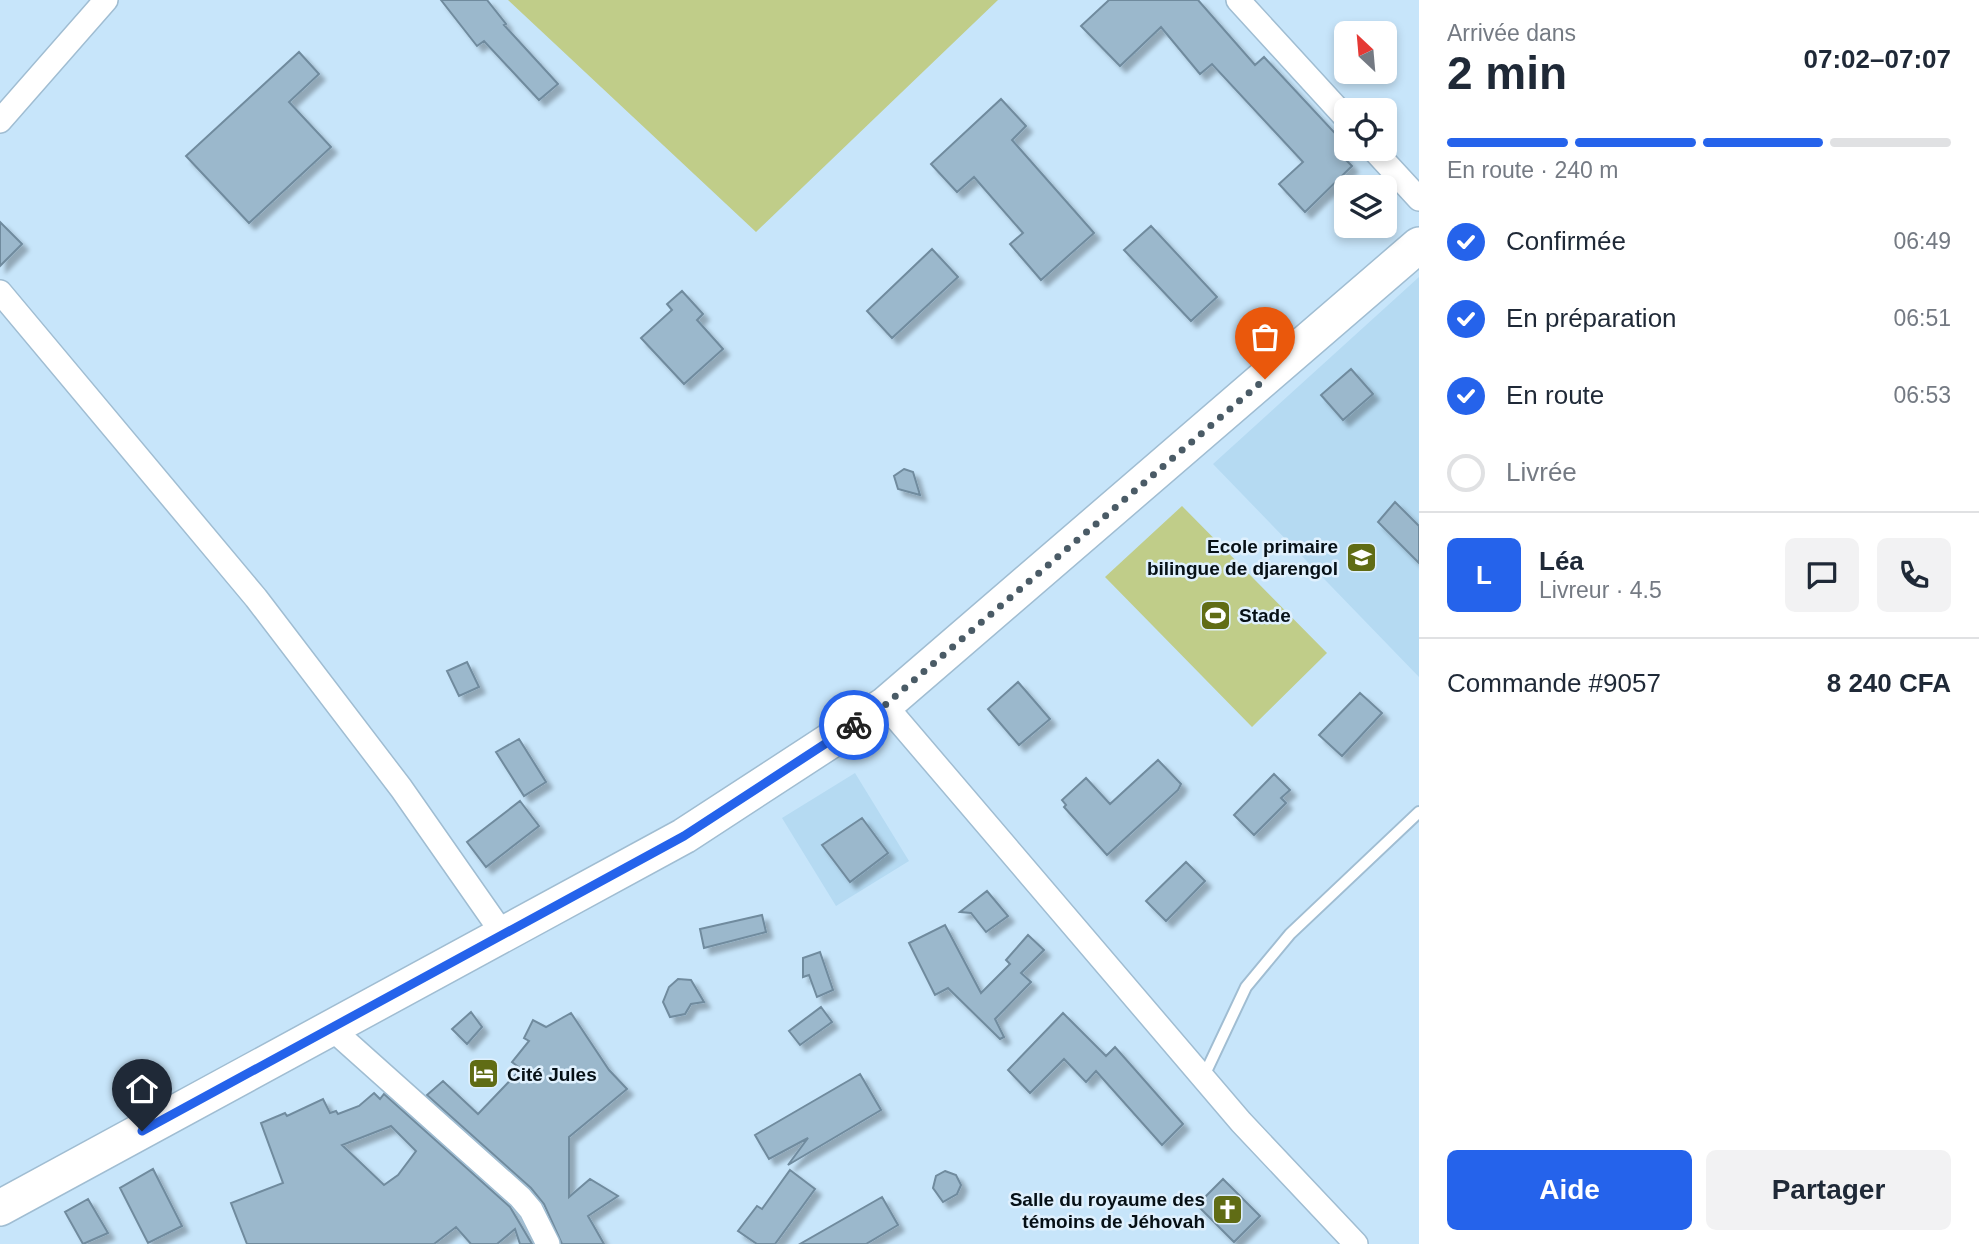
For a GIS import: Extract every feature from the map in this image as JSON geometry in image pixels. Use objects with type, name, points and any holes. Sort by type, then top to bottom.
[{"type":"main road","points":[[0,1208],[684,836],[885,705],[1419,245]]},
{"type":"street","points":[[0,121],[106,0]]},
{"type":"street","points":[[1238,0],[1334,105]]},
{"type":"street","points":[[1384,161],[1419,199]]},
{"type":"street","points":[[0,292],[257,598],[401,788],[503,934]]},
{"type":"street","points":[[885,705],[1203,1079],[1356,1244]]},
{"type":"street","points":[[331,1028],[520,1197],[531,1210],[548,1244]]},
{"type":"lane","points":[[1203,1079],[1246,987],[1290,934],[1419,812]]},
{"type":"shaded area","name":"Ecole primaire bilingue de djarengol","points":[[1419,277],[1419,677],[1213,464]]},
{"type":"shaded area","points":[[855,773],[909,861],[836,906],[782,818]]},
{"type":"green space","points":[[508,0],[998,0],[756,232]]},
{"type":"green space","name":"Stade","points":[[1182,506],[1327,653],[1252,727],[1105,577]]},
{"type":"building","points":[[441,0],[487,0],[506,24],[504,25],[558,84],[539,100],[484,41],[477,46]]},
{"type":"building","points":[[1109,0],[1198,0],[1255,65],[1264,57],[1334,132],[1334,161],[1347,161],[1352,166],[1343,175],[1334,175],[1334,184],[1305,212],[1279,184],[1303,162],[1212,64],[1200,74],[1161,27],[1120,66],[1081,26]]},
{"type":"building","points":[[299,52],[319,74],[289,102],[331,147],[249,223],[186,156]]},
{"type":"building","points":[[1001,99],[1026,126],[1012,140],[1094,233],[1041,280],[1010,244],[1023,233],[974,177],[957,192],[931,164]]},
{"type":"building","points":[[0,222],[22,244],[0,266]]},
{"type":"building","points":[[1151,226],[1217,297],[1191,321],[1124,250]]},
{"type":"building","points":[[932,249],[958,277],[892,338],[867,311]]},
{"type":"building","points":[[682,291],[703,314],[697,320],[723,349],[684,384],[641,338],[672,310],[667,304]]},
{"type":"building","points":[[1351,369],[1373,394],[1343,420],[1321,395]]},
{"type":"building","points":[[904,469],[913,472],[920,495],[898,489],[894,476]]},
{"type":"building","points":[[1395,502],[1419,526],[1419,563],[1378,522]]},
{"type":"building","points":[[467,662],[479,687],[459,696],[447,671]]},
{"type":"building","points":[[1018,682],[1050,719],[1019,745],[988,709]]},
{"type":"building","points":[[1360,693],[1382,713],[1342,756],[1319,735]]},
{"type":"building","points":[[519,739],[546,782],[524,796],[496,752]]},
{"type":"building","points":[[1158,760],[1181,784],[1178,790],[1107,855],[1064,807],[1066,805],[1062,800],[1086,778],[1110,804]]},
{"type":"building","points":[[1274,774],[1290,790],[1281,798],[1286,803],[1254,835],[1234,815]]},
{"type":"building","points":[[520,801],[539,826],[486,867],[467,842]]},
{"type":"building","points":[[862,818],[888,853],[850,882],[822,845]]},
{"type":"building","points":[[1186,862],[1205,881],[1166,921],[1146,901]]},
{"type":"building","points":[[987,891],[1008,916],[986,932],[971,913],[960,912]]},
{"type":"building","points":[[762,915],[766,932],[704,948],[700,929]]},
{"type":"building","points":[[945,925],[981,993],[1010,964],[1006,960],[1028,935],[1044,950],[1021,973],[1031,982],[995,1019],[1004,1037],[1000,1039],[948,988],[935,995],[909,943]]},
{"type":"building","points":[[820,952],[833,990],[817,997],[809,975],[803,977],[803,958]]},
{"type":"building","points":[[678,979],[691,980],[704,1002],[691,1004],[685,1014],[670,1017],[663,1002],[669,987]]},
{"type":"building","points":[[821,1007],[832,1022],[800,1045],[789,1031]]},
{"type":"building","points":[[471,1012],[482,1027],[467,1044],[452,1029]]},
{"type":"building","points":[[571,1013],[609,1070],[627,1089],[569,1137],[569,1197],[590,1179],[618,1196],[588,1216],[604,1244],[562,1244],[544,1204],[531,1188],[427,1095],[443,1081],[478,1114],[521,1069],[512,1062],[529,1041],[524,1038],[533,1020],[546,1027]]},
{"type":"building","points":[[1063,1013],[1106,1056],[1115,1047],[1183,1124],[1162,1145],[1096,1071],[1086,1082],[1064,1059],[1030,1093],[1008,1070]]},
{"type":"building","points":[[860,1074],[881,1110],[788,1165],[808,1138],[769,1159],[755,1135]]},
{"type":"building","points":[[374,1093],[380,1099],[384,1094],[510,1207],[532,1244],[520,1244],[515,1229],[497,1244],[471,1244],[456,1227],[434,1244],[247,1244],[231,1203],[283,1183],[261,1123],[285,1113],[287,1116],[323,1099],[330,1113],[336,1111],[338,1114],[359,1106]],"holes":[[[391,1126],[416,1151],[398,1175],[384,1185],[342,1145]]]},
{"type":"building","points":[[153,1169],[182,1226],[148,1243],[120,1188]]},
{"type":"building","points":[[790,1170],[815,1189],[775,1244],[757,1244],[738,1231],[757,1206],[762,1209]]},
{"type":"building","points":[[945,1171],[956,1175],[961,1185],[957,1194],[943,1202],[933,1188],[936,1176]]},
{"type":"building","name":"Salle du royaume des témoins de Jéhovah","points":[[1223,1179],[1260,1216],[1234,1242],[1197,1205]]},
{"type":"building","points":[[882,1197],[898,1225],[866,1244],[800,1244]]},
{"type":"building","points":[[88,1199],[108,1233],[83,1244],[65,1212]]},
{"type":"way so far","points":[[854,725],[885,705],[1265,379]]},
{"type":"place","name":"Ecole primaire bilingue de djarengol","points":[[1361,557]]},
{"type":"place","name":"Stade","points":[[1216,615]]},
{"type":"place","name":"Cité Jules","points":[[484,1074]]},
{"type":"place","name":"Salle du royaume des témoins de Jéhovah","points":[[1228,1210]]},
{"type":"route","points":[[142,1131],[684,836],[854,725]]}]
